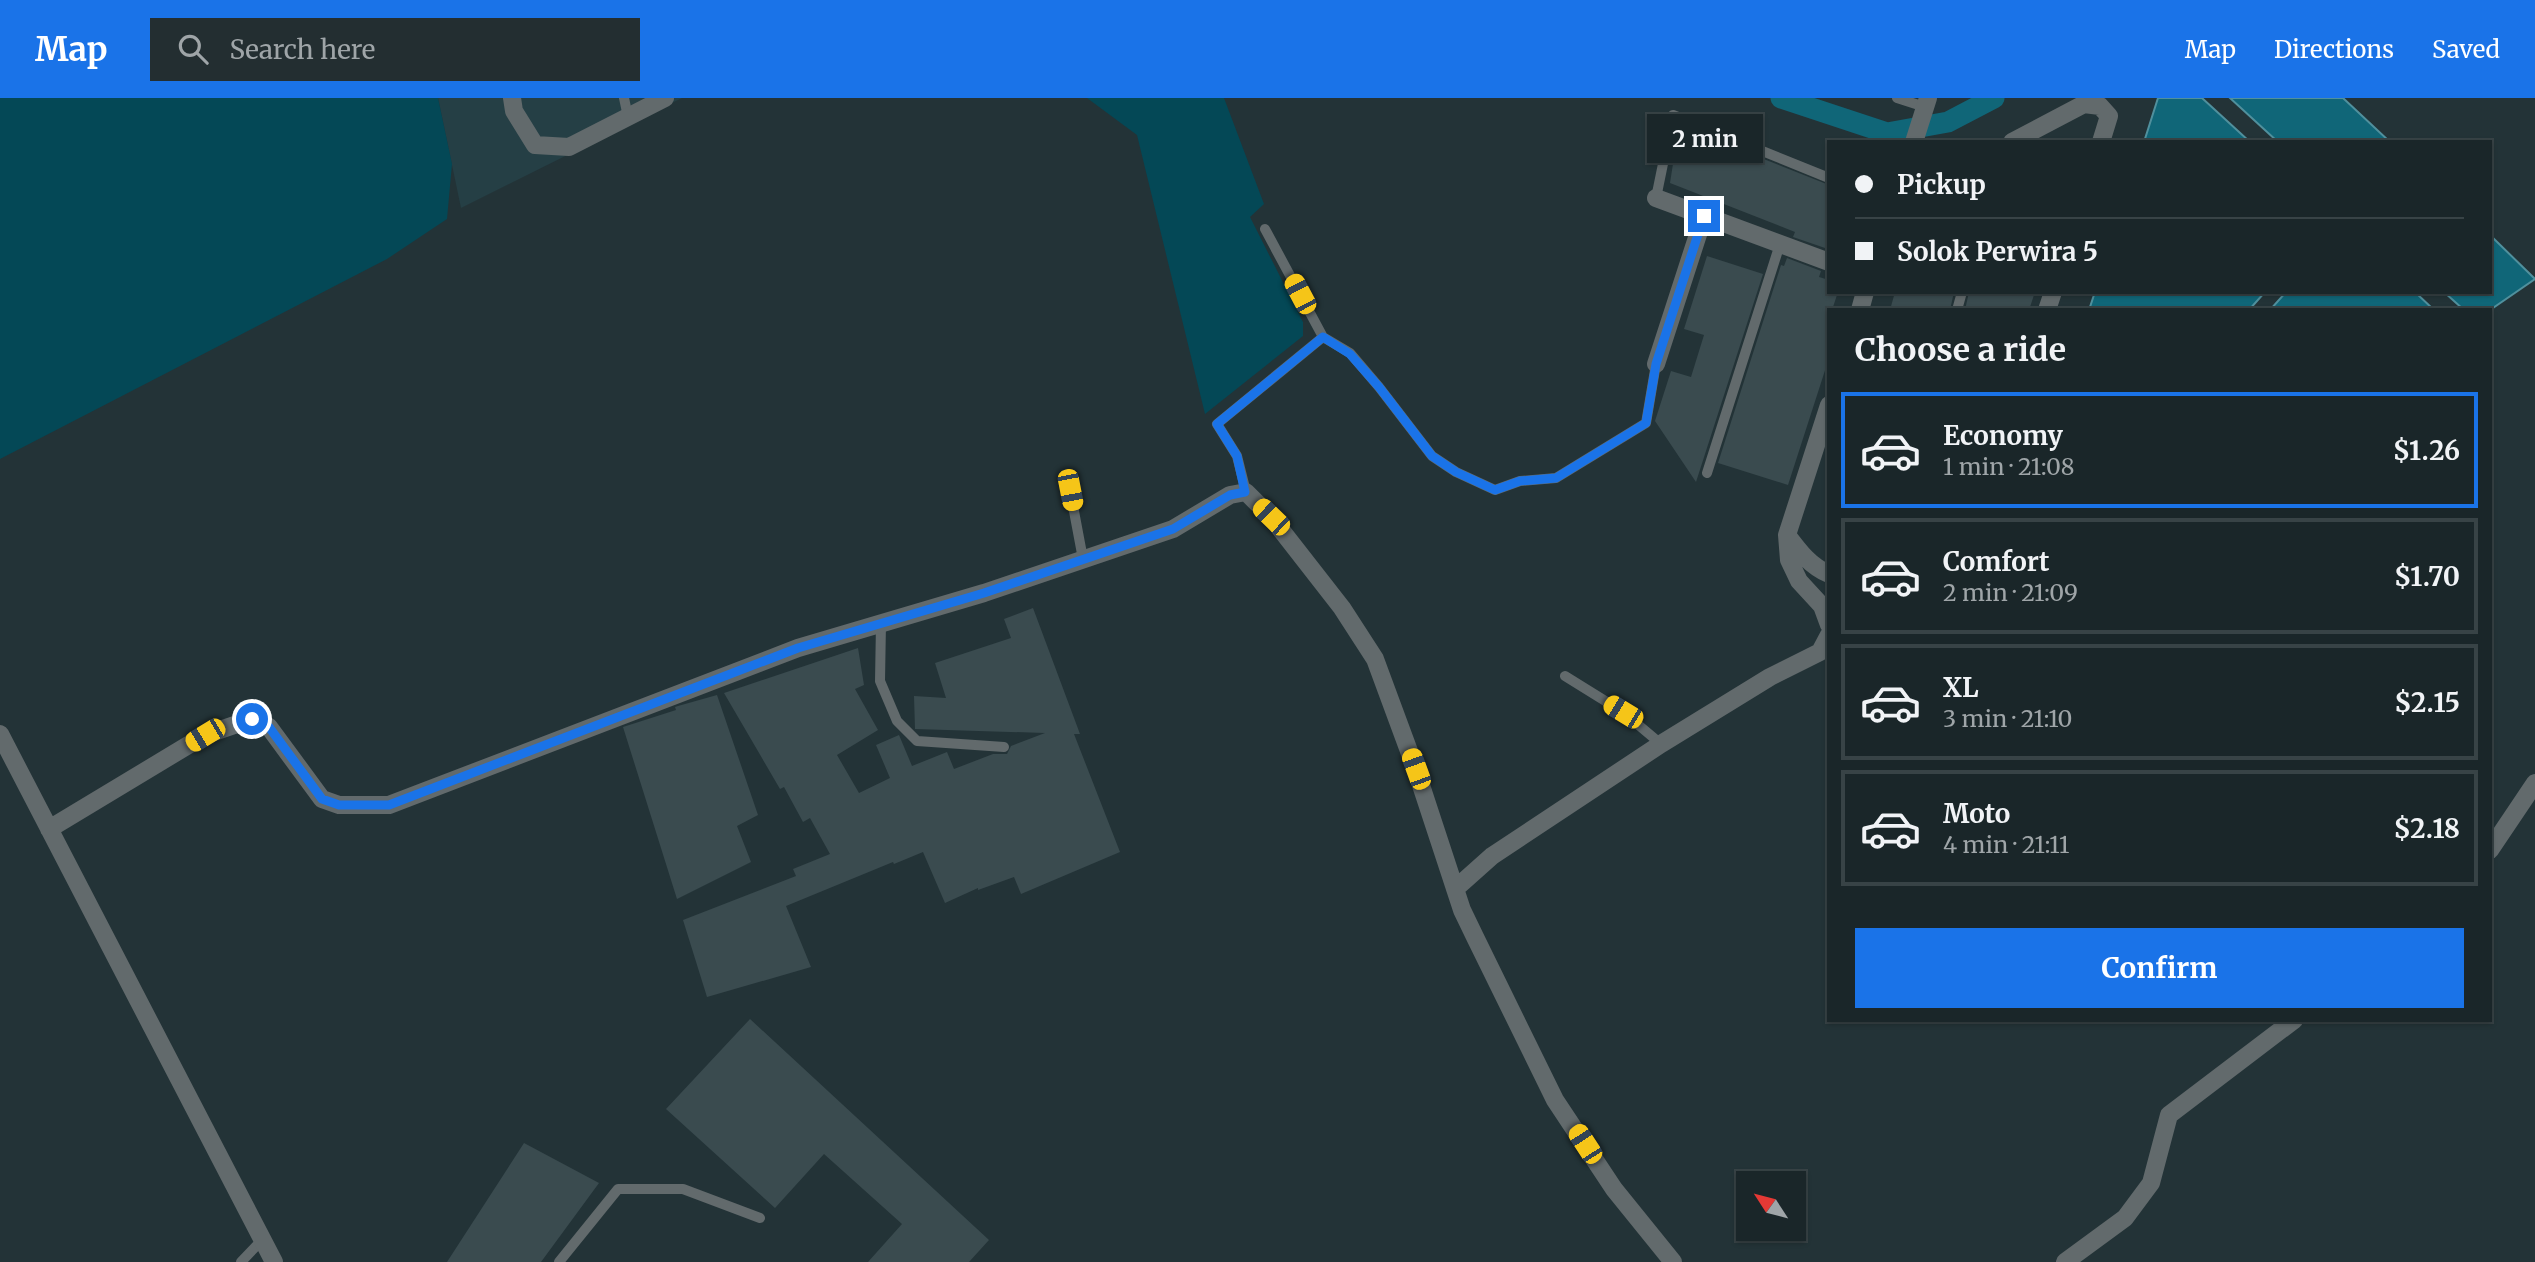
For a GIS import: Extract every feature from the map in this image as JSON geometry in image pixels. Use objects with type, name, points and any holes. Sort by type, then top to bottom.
[{"type":"street","points":[[512,98],[514,111],[535,145],[569,147],[665,98]]},
{"type":"street","points":[[1915,140],[1926,103]]},
{"type":"street","points":[[2016,140],[2084,104],[2100,106],[2109,116],[2102,140]]},
{"type":"street","points":[[1656,198],[1827,261]]},
{"type":"street","points":[[1656,364],[1704,216]]},
{"type":"street","points":[[1827,411],[1787,535],[1789,560],[1799,581],[1822,606],[1827,620]]},
{"type":"street","points":[[49,829],[205,735],[252,719],[269,727],[322,799],[339,805],[389,805],[798,648],[984,593],[1173,529],[1230,495],[1245,492],[1271,517],[1342,608],[1376,659],[1455,888],[1475,937],[1555,1100],[1614,1189],[1673,1262]]},
{"type":"street","points":[[1787,535],[1802,556],[1827,573]]},
{"type":"street","points":[[1455,888],[1492,856],[1661,744],[1770,677],[1819,652],[1827,638]]},
{"type":"street","points":[[0,734],[274,1262]]},
{"type":"street","points":[[2492,847],[2535,783]]},
{"type":"street","points":[[2065,1262],[2125,1218],[2151,1183],[2169,1115],[2291,1022]]},
{"type":"lane","points":[[624,98],[628,117]]},
{"type":"lane","points":[[1898,98],[1926,103]]},
{"type":"lane","points":[[1656,198],[1673,115],[1827,177]]},
{"type":"lane","points":[[1265,229],[1323,337],[1350,354],[1432,456],[1456,472],[1495,490],[1520,481],[1556,478],[1646,423],[1656,364]]},
{"type":"lane","points":[[1707,473],[1780,244]]},
{"type":"lane","points":[[1245,492],[1237,456],[1217,424],[1323,337]]},
{"type":"lane","points":[[1070,490],[1083,559]]},
{"type":"lane","points":[[881,623],[880,681],[897,721],[917,741],[1004,747]]},
{"type":"lane","points":[[1565,676],[1623,712],[1661,744]]},
{"type":"lane","points":[[559,1262],[618,1189],[683,1189],[760,1218]]},
{"type":"lane","points":[[241,1262],[262,1240]]},
{"type":"shaded area","points":[[0,98],[438,98],[452,164],[447,219],[387,259],[0,459]]},
{"type":"shaded area","points":[[438,98],[682,98],[461,208]]},
{"type":"shaded area","points":[[1087,98],[1224,98],[1264,204],[1250,217],[1303,322],[1303,336],[1205,414],[1137,135]]},
{"type":"shaded area","points":[[2158,98],[2202,98],[2248,140],[2145,140]]},
{"type":"shaded area","points":[[2230,98],[2343,98],[2388,140],[2276,140]]},
{"type":"shaded area","points":[[2492,237],[2535,279],[2492,309],[2462,308],[2446,294],[2492,294]]},
{"type":"shaded area","points":[[2094,294],[2263,294],[2251,308],[2090,308]]},
{"type":"shaded area","points":[[2284,294],[2417,294],[2432,308],[2272,308]]},
{"type":"building","points":[[1686,128],[1827,184],[1825,248],[1793,237],[1795,232],[1670,183],[1678,132]]},
{"type":"building","points":[[1707,256],[1763,274],[1696,482],[1655,421],[1671,371],[1691,377],[1704,335],[1684,329]]},
{"type":"building","points":[[1787,258],[1821,271],[1819,277],[1827,279],[1827,294],[1837,294],[1833,308],[1827,308],[1827,364],[1788,485],[1718,463],[1781,265],[1784,266]]},
{"type":"building","points":[[1894,294],[1954,294],[1950,308],[1891,308]]},
{"type":"building","points":[[1969,294],[2034,294],[2030,308],[1965,308]]},
{"type":"building","points":[[1033,608],[1080,734],[1074,734],[1120,852],[1021,894],[1014,877],[978,888],[945,903],[923,852],[894,864],[893,862],[786,906],[811,967],[707,997],[683,920],[796,876],[793,869],[830,854],[810,818],[803,822],[784,787],[780,789],[724,693],[858,648],[864,685],[855,689],[878,730],[837,755],[859,793],[890,778],[876,745],[899,735],[912,766],[947,752],[954,769],[993,754],[1007,754],[1011,746],[1045,733],[915,729],[914,696],[946,698],[935,663],[1011,638],[1004,619]]},
{"type":"building","points":[[717,695],[758,815],[737,826],[751,862],[677,899],[623,727],[676,710],[675,707]]},
{"type":"building","points":[[750,1019],[989,1240],[969,1262],[868,1262],[902,1224],[824,1154],[775,1208],[666,1109]]},
{"type":"building","points":[[524,1143],[599,1183],[541,1262],[447,1262]]},
{"type":"waterway","points":[[1781,98],[1887,133],[1948,122],[1994,98]]},
{"type":"route","points":[[252,719],[269,727],[322,799],[339,805],[389,805],[798,648],[984,593],[1173,529],[1230,495],[1245,492],[1237,456],[1217,424],[1323,337],[1350,354],[1432,456],[1456,472],[1495,490],[1520,481],[1556,478],[1646,423],[1656,364],[1704,216]]}]
